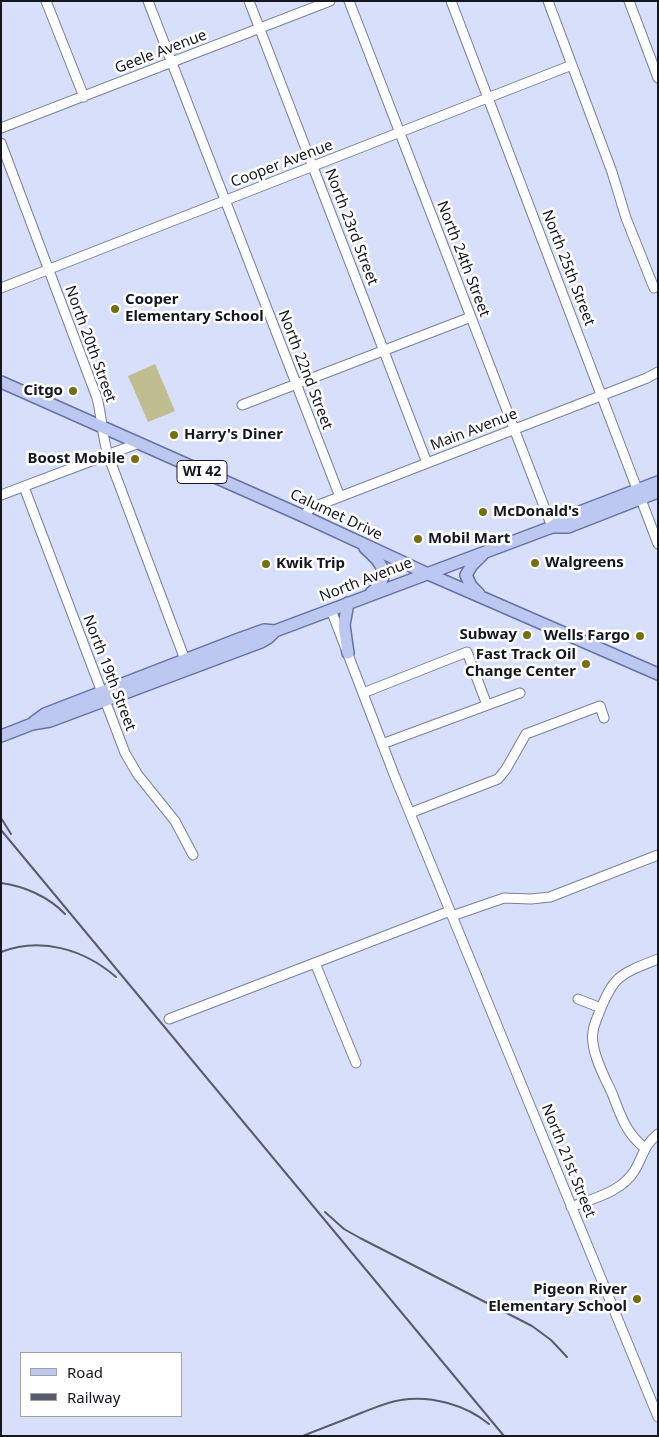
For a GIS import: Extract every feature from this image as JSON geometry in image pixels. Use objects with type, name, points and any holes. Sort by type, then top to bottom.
[{"type":"main road","name":"Calumet Drive","points":[[1,382],[303,516],[426,573],[658,674]]},
{"type":"main road","name":"North Avenue","points":[[639,494],[658,482]]},
{"type":"main road","name":"North Avenue","points":[[1,736],[32,724],[50,721],[103,696],[187,664],[261,642],[275,631],[552,526],[564,518],[639,494],[658,492]]},
{"type":"main road","points":[[359,542],[375,557],[383,569],[381,582],[366,596]]},
{"type":"main road","points":[[486,551],[472,565],[466,575],[474,590],[489,600]]},
{"type":"main road","points":[[348,603],[344,622],[348,653]]},
{"type":"street","points":[[46,1],[84,97]]},
{"type":"street","name":"North 22nd Street","points":[[148,1],[340,497]]},
{"type":"street","name":"North 23rd Street","points":[[249,1],[427,463]]},
{"type":"street","name":"Geele Avenue","points":[[1,128],[330,1]]},
{"type":"street","name":"North 24th Street","points":[[349,1],[552,526]]},
{"type":"street","name":"North 25th Street","points":[[451,1],[658,544]]},
{"type":"street","points":[[548,1],[616,183],[626,218],[654,288]]},
{"type":"street","points":[[628,1],[658,78]]},
{"type":"street","name":"Cooper Avenue","points":[[1,288],[572,66]]},
{"type":"street","name":"North 20th Street","points":[[1,143],[97,398],[108,455],[187,664]]},
{"type":"street","points":[[242,405],[471,317]]},
{"type":"street","name":"Main Avenue","points":[[303,516],[310,509],[658,372]]},
{"type":"street","points":[[1,496],[139,443]]},
{"type":"street","name":"North 19th Street","points":[[24,487],[130,763],[175,821],[193,855]]},
{"type":"street","name":"North 21st Street","points":[[331,610],[382,744],[658,1416]]},
{"type":"street","points":[[363,693],[467,652],[487,705]]},
{"type":"street","points":[[382,744],[520,692]]},
{"type":"street","points":[[410,813],[498,779],[506,769],[526,734],[600,706],[604,718]]},
{"type":"street","points":[[169,1020],[315,963],[451,914],[504,898],[531,899],[550,896],[658,855]]},
{"type":"street","points":[[644,1148],[636,1142],[626,1129],[594,1050],[592,1035],[609,990],[618,978],[631,969],[658,959]]},
{"type":"street","points":[[315,963],[356,1064]]},
{"type":"street","points":[[578,998],[601,1008]]},
{"type":"street","points":[[572,1207],[620,1187],[635,1170],[644,1148],[658,1134]]},
{"type":"shaded area","points":[[155,364],[175,411],[148,422],[128,376]]},
{"type":"railway","points":[[1,818],[11,834]]},
{"type":"railway","points":[[1,830],[504,1436]]},
{"type":"railway","points":[[1,883],[36,893],[51,902],[65,914]]},
{"type":"railway","points":[[1,952],[31,945],[62,948],[91,959],[116,977]]},
{"type":"railway","points":[[325,1212],[344,1229],[360,1238],[532,1326],[551,1340],[567,1357]]},
{"type":"railway","points":[[303,1436],[386,1404],[412,1399],[436,1400],[448,1403],[480,1417],[489,1424]]},
{"type":"place","name":"Cooper Elementary School","points":[[115,309]]},
{"type":"place","name":"Citgo","points":[[73,391]]},
{"type":"place","name":"Harry's Diner","points":[[174,435]]},
{"type":"place","name":"Boost Mobile","points":[[135,459]]},
{"type":"place","name":"McDonald's","points":[[483,512]]},
{"type":"place","name":"Mobil Mart","points":[[418,539]]},
{"type":"place","name":"Walgreens","points":[[535,563]]},
{"type":"place","name":"Kwik Trip","points":[[266,564]]},
{"type":"place","name":"Subway","points":[[527,635]]},
{"type":"place","name":"Wells Fargo","points":[[640,636]]},
{"type":"place","name":"Fast Track Oil Change Center","points":[[586,664]]},
{"type":"place","name":"Pigeon River Elementary School","points":[[637,1299]]}]
